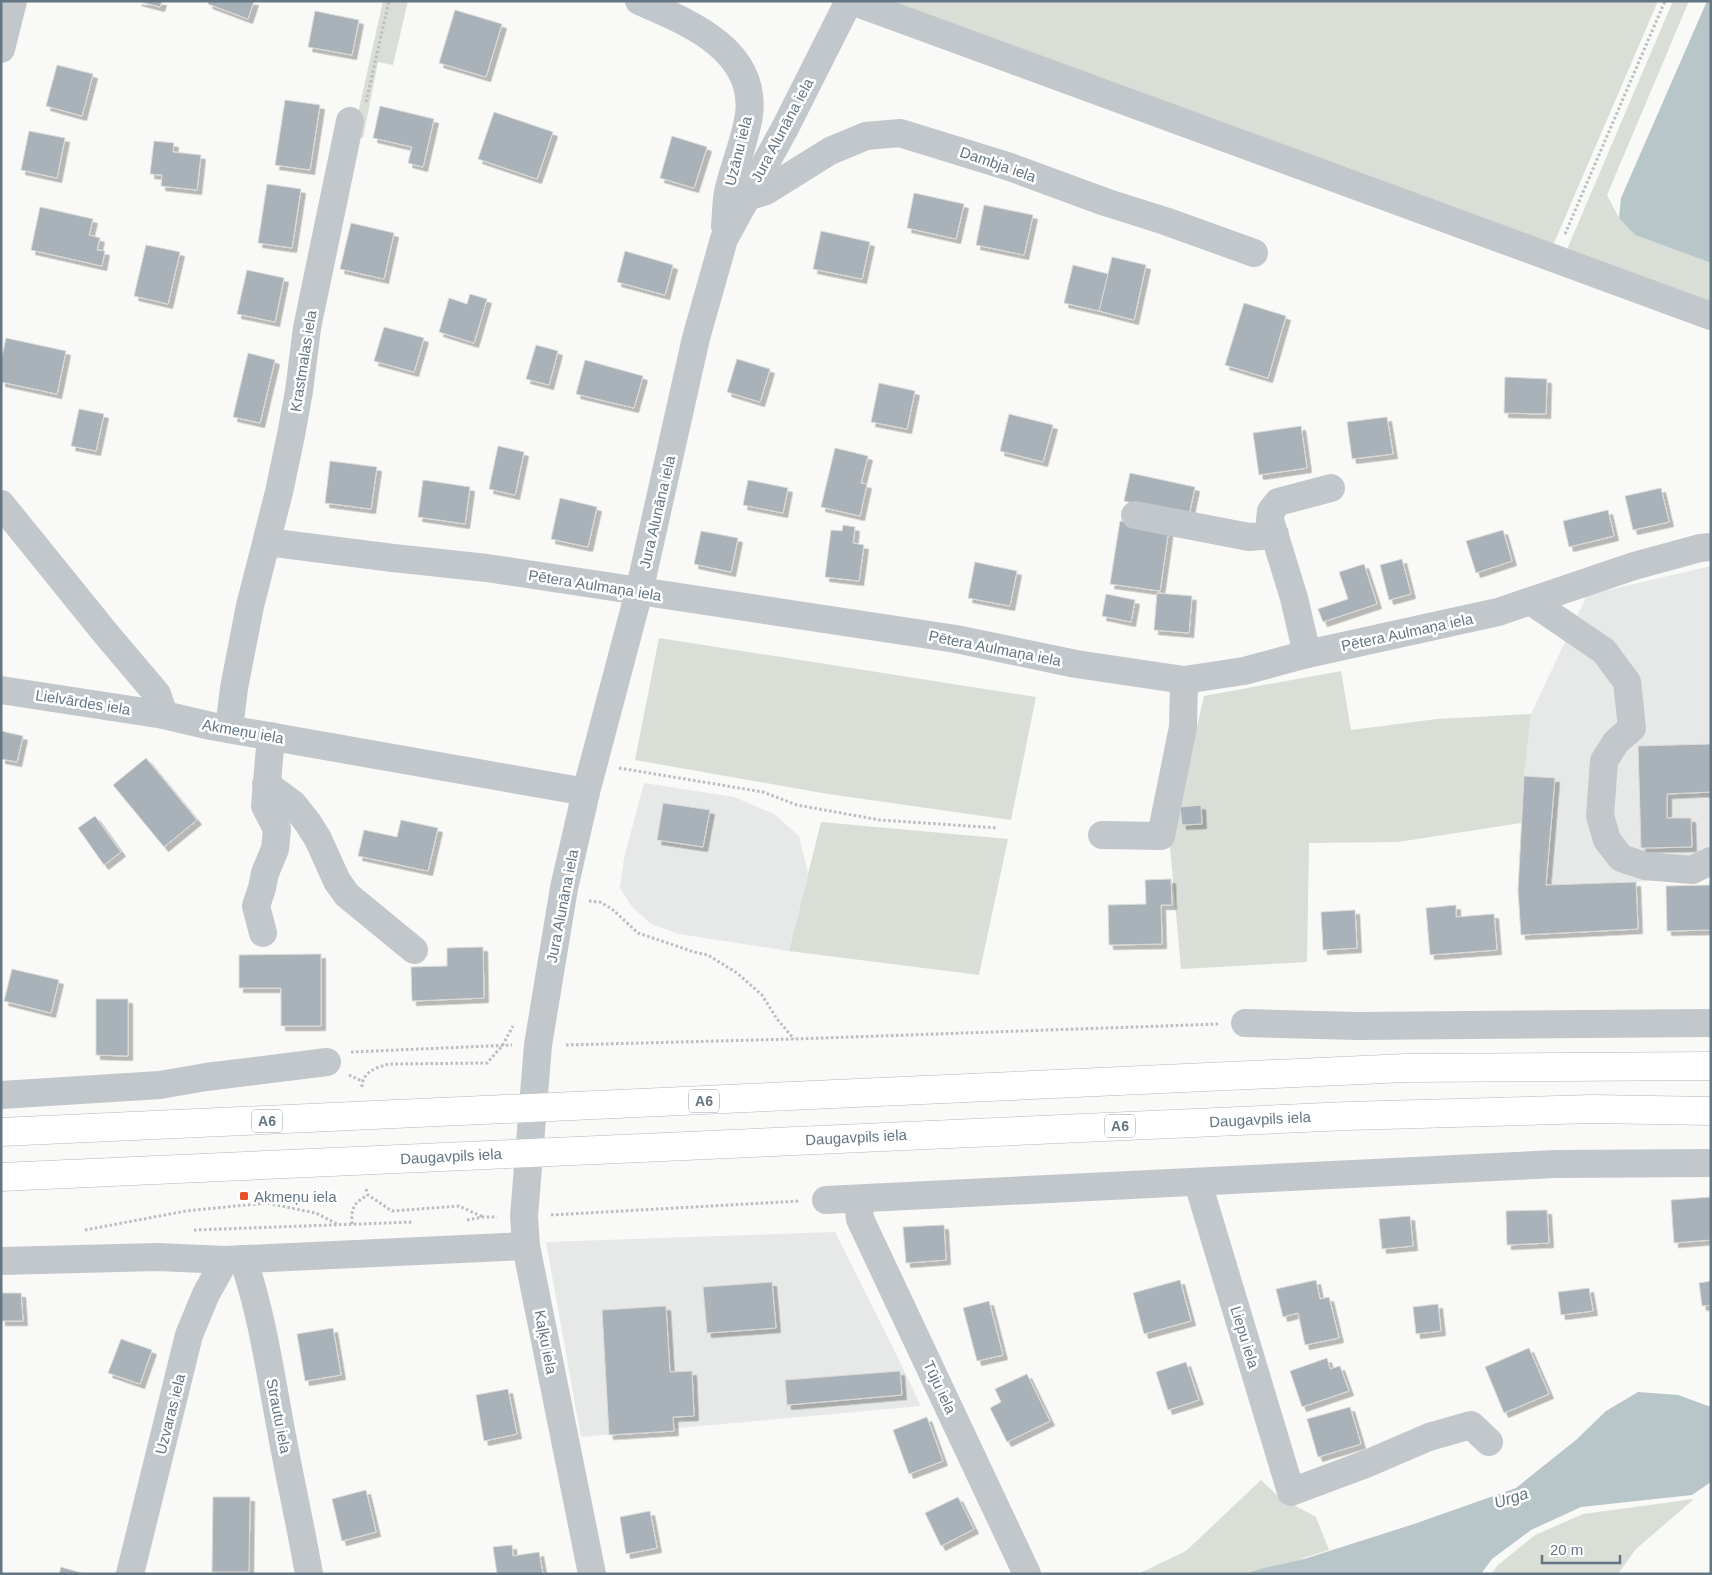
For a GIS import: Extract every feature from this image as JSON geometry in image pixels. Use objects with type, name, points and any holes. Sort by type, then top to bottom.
[{"type":"highway","name":"A6","points":[[1,1132],[1406,1068],[1711,1066]]},
{"type":"highway","name":"Daugavpils iela","points":[[1,1177],[1348,1116],[1592,1109],[1711,1111]]},
{"type":"street","points":[[1,49],[13,1]]},
{"type":"street","name":"Uzānu iela","points":[[639,1],[701,30],[727,50],[744,74],[748,92],[749,114],[728,194],[724,239]]},
{"type":"street","points":[[850,1],[1711,316]]},
{"type":"street","name":"Jura Alunāna iela","points":[[532,1109],[538,1045],[564,888],[586,792],[639,592],[696,338],[724,239],[785,128],[850,1]]},
{"type":"street","name":"Krastmalas iela","points":[[229,729],[234,688],[250,606],[267,542],[291,435],[307,328],[350,121]]},
{"type":"street","name":"Dambja iela","points":[[747,197],[766,190],[830,151],[866,136],[900,133],[1010,166],[1105,202],[1254,253]]},
{"type":"street","points":[[1306,654],[1294,598],[1270,520],[1270,511],[1278,502],[1331,488]]},
{"type":"street","points":[[1,504],[157,694],[164,715]]},
{"type":"street","points":[[1135,515],[1249,537],[1275,535]]},
{"type":"street","name":"Pētera Aulmaņa iela","points":[[267,542],[487,568],[956,639],[1076,664],[1184,680],[1244,671],[1306,654],[1498,612],[1634,566],[1700,548],[1711,547]]},
{"type":"street","points":[[1532,602],[1604,651],[1627,682],[1632,728],[1616,742],[1604,761],[1600,816],[1607,840],[1621,858],[1645,866],[1692,870],[1711,861]]},
{"type":"street","points":[[1102,835],[1161,836],[1183,727],[1184,680]]},
{"type":"street","name":"Lielvārdes iela","points":[[1,690],[164,715]]},
{"type":"street","name":"Akmeņu iela","points":[[164,715],[229,729],[586,792]]},
{"type":"street","points":[[263,933],[256,906],[262,888],[264,873],[275,848],[277,829],[265,806],[272,736]]},
{"type":"street","points":[[266,784],[293,804],[308,823],[346,895],[414,950]]},
{"type":"street","points":[[1245,1023],[1358,1026],[1711,1023]]},
{"type":"street","points":[[1,1094],[160,1086],[206,1077],[327,1062]]},
{"type":"street","name":"Kaļķu iela","points":[[532,1109],[524,1216],[526,1246],[592,1574]]},
{"type":"street","points":[[826,1200],[1555,1164],[1711,1163]]},
{"type":"street","name":"Liepu iela","points":[[1198,1182],[1292,1492],[1430,1437],[1471,1425],[1489,1442]]},
{"type":"street","name":"Tūju iela","points":[[858,1199],[860,1219],[1027,1574]]},
{"type":"street","points":[[1,1261],[158,1257],[234,1259],[526,1246]]},
{"type":"street","name":"Uzvaras iela","points":[[130,1574],[189,1335],[206,1294],[234,1259]]},
{"type":"street","name":"Strautu iela","points":[[234,1259],[254,1290],[309,1574]]},
{"type":"path","points":[[350,121],[363,116],[389,1]]},
{"type":"path","points":[[1554,258],[1665,1]]},
{"type":"path","points":[[594,764],[763,792],[797,805],[880,820],[998,828]]},
{"type":"path","points":[[564,888],[590,902],[600,902],[612,909],[638,933],[708,955],[737,973],[762,995],[777,1019],[794,1039]]},
{"type":"path","points":[[563,1045],[1245,1023]]},
{"type":"path","points":[[327,1062],[334,1054],[344,1052],[518,1045]]},
{"type":"path","points":[[362,1086],[362,1081],[376,1067],[389,1064],[487,1063],[502,1046]]},
{"type":"path","points":[[366,1189],[368,1195],[392,1211],[459,1206],[483,1217]]},
{"type":"path","points":[[352,1224],[351,1214],[356,1202],[368,1195]]},
{"type":"path","points":[[463,1221],[483,1217],[826,1200]]},
{"type":"path","points":[[99,1232],[79,1232],[186,1210],[267,1203],[316,1213],[338,1225]]},
{"type":"path","points":[[187,1230],[416,1222]]},
{"type":"shaded area","points":[[383,1],[408,1],[393,65],[378,62],[363,138],[353,136]]},
{"type":"shaded area","points":[[875,1],[1658,1],[1554,243],[1546,247]]},
{"type":"shaded area","points":[[1673,1],[1689,1],[1607,195],[1619,218],[1635,235],[1711,263],[1711,308],[1571,257],[1568,247]]},
{"type":"shaded area","points":[[1711,566],[1711,875],[1636,882],[1638,929],[1521,935],[1521,823],[1531,714],[1587,595]]},
{"type":"shaded area","points":[[659,638],[1036,697],[1011,820],[828,794],[635,760]]},
{"type":"shaded area","points":[[1341,671],[1351,730],[1437,719],[1531,714],[1521,823],[1398,842],[1309,843],[1307,962],[1181,969],[1170,847],[1204,696]]},
{"type":"shaded area","points":[[644,783],[734,797],[774,814],[799,836],[808,873],[789,951],[679,934],[651,924],[632,907],[620,888],[624,858]]},
{"type":"shaded area","points":[[821,822],[1008,839],[979,975],[789,951]]},
{"type":"shaded area","points":[[835,1232],[921,1406],[581,1437],[546,1242]]},
{"type":"shaded area","points":[[1261,1480],[1279,1497],[1316,1517],[1329,1550],[1303,1558],[1306,1574],[1138,1574],[1186,1551]]},
{"type":"shaded area","points":[[1694,1499],[1636,1549],[1618,1574],[1491,1574],[1498,1565],[1535,1535],[1583,1514]]},
{"type":"water","points":[[1707,1],[1711,1],[1711,263],[1635,235],[1619,218],[1621,198]]},
{"type":"water","name":"Urga","points":[[1638,1392],[1678,1395],[1711,1407],[1711,1482],[1692,1495],[1581,1507],[1531,1530],[1492,1559],[1481,1574],[1246,1574],[1301,1560],[1414,1524],[1516,1488],[1576,1440],[1606,1411]]},
{"type":"building","points":[[137,1],[162,1],[160,7]]},
{"type":"building","points":[[209,1],[254,1],[248,19],[208,4]]},
{"type":"building","points":[[455,10],[502,24],[486,77],[439,63]]},
{"type":"building","points":[[315,11],[359,20],[352,55],[308,47]]},
{"type":"building","points":[[57,65],[93,74],[82,116],[46,106]]},
{"type":"building","points":[[285,100],[320,105],[310,170],[275,165]]},
{"type":"building","points":[[380,106],[434,119],[423,167],[408,163],[412,147],[373,138]]},
{"type":"building","points":[[494,112],[553,132],[537,179],[478,159]]},
{"type":"building","points":[[29,131],[65,138],[57,178],[21,170]]},
{"type":"building","points":[[672,136],[707,147],[694,188],[660,178]]},
{"type":"building","points":[[154,141],[174,143],[173,152],[201,155],[197,190],[161,186],[162,175],[150,174]]},
{"type":"building","points":[[267,184],[301,189],[292,248],[258,243]]},
{"type":"building","points":[[914,193],[964,204],[956,239],[907,228]]},
{"type":"building","points":[[984,205],[1033,215],[1024,255],[976,245]]},
{"type":"building","points":[[40,207],[93,219],[89,235],[100,238],[97,250],[105,251],[102,266],[31,250]]},
{"type":"building","points":[[351,223],[394,233],[384,279],[340,269]]},
{"type":"building","points":[[821,231],[870,242],[862,279],[813,269]]},
{"type":"building","points":[[146,245],[180,252],[168,304],[134,296]]},
{"type":"building","points":[[625,251],[673,265],[665,295],[617,282]]},
{"type":"building","points":[[1112,257],[1146,265],[1134,320],[1099,311]]},
{"type":"building","points":[[1073,265],[1108,274],[1099,311],[1064,303]]},
{"type":"building","points":[[247,270],[284,278],[275,322],[237,314]]},
{"type":"building","points":[[470,294],[487,299],[474,343],[439,332],[449,298],[467,304]]},
{"type":"building","points":[[1244,303],[1286,316],[1268,378],[1225,365]]},
{"type":"building","points":[[384,327],[424,338],[414,372],[374,361]]},
{"type":"building","points":[[6,338],[66,351],[57,394],[1,382],[1,361]]},
{"type":"building","points":[[536,345],[558,351],[549,385],[526,379]]},
{"type":"building","points":[[248,353],[275,360],[260,423],[233,417]]},
{"type":"building","points":[[737,359],[770,369],[760,402],[727,392]]},
{"type":"building","points":[[585,360],[643,376],[634,408],[576,394]]},
{"type":"building","points":[[1505,377],[1547,379],[1546,414],[1504,413]]},
{"type":"building","points":[[879,383],[915,391],[907,429],[871,422]]},
{"type":"building","points":[[79,409],[104,414],[96,451],[71,446]]},
{"type":"building","points":[[1009,414],[1053,425],[1043,462],[1000,451]]},
{"type":"building","points":[[1387,417],[1393,454],[1352,459],[1347,422]]},
{"type":"building","points":[[1301,426],[1307,468],[1259,475],[1253,433]]},
{"type":"building","points":[[498,446],[524,452],[515,495],[489,489]]},
{"type":"building","points":[[835,448],[868,456],[861,483],[867,484],[860,516],[821,507]]},
{"type":"building","points":[[330,461],[377,467],[371,509],[325,503]]},
{"type":"building","points":[[1130,473],[1195,487],[1189,515],[1124,501]]},
{"type":"building","points":[[423,480],[470,487],[465,524],[418,517]]},
{"type":"building","points":[[748,480],[788,488],[783,513],[743,505]]},
{"type":"building","points":[[1661,488],[1669,522],[1633,530],[1625,496]]},
{"type":"building","points":[[560,498],[597,507],[588,547],[551,539]]},
{"type":"building","points":[[1608,510],[1614,536],[1569,547],[1563,521]]},
{"type":"building","points":[[1120,521],[1169,528],[1160,591],[1110,584]]},
{"type":"building","points":[[843,525],[855,527],[853,543],[864,545],[859,581],[825,577],[831,530],[842,531]]},
{"type":"building","points":[[1503,530],[1512,561],[1476,573],[1466,541]]},
{"type":"building","points":[[701,531],[738,538],[731,572],[694,564]]},
{"type":"building","points":[[1402,559],[1411,594],[1389,600],[1380,565]]},
{"type":"building","points":[[975,562],[1017,571],[1010,606],[968,598]]},
{"type":"building","points":[[1364,564],[1377,604],[1323,622],[1318,609],[1348,599],[1339,572]]},
{"type":"building","points":[[1157,593],[1192,596],[1189,633],[1154,630]]},
{"type":"building","points":[[1106,594],[1135,600],[1131,622],[1102,616]]},
{"type":"building","points":[[1,731],[23,736],[17,762],[1,759]]},
{"type":"building","points":[[1711,744],[1711,792],[1667,794],[1667,818],[1691,818],[1692,847],[1641,848],[1638,746]]},
{"type":"building","points":[[146,758],[197,820],[164,847],[113,785]]},
{"type":"building","points":[[1524,776],[1555,778],[1546,885],[1636,882],[1638,929],[1521,935],[1518,890]]},
{"type":"building","points":[[663,803],[710,810],[703,847],[657,840]]},
{"type":"building","points":[[1201,805],[1202,824],[1182,825],[1180,807]]},
{"type":"building","points":[[95,816],[121,852],[104,865],[78,828]]},
{"type":"building","points":[[401,820],[438,828],[428,871],[358,856],[364,830],[397,837]]},
{"type":"building","points":[[1171,879],[1172,905],[1161,905],[1162,944],[1109,945],[1108,905],[1146,904],[1145,880]]},
{"type":"building","points":[[1711,885],[1711,930],[1667,931],[1666,886]]},
{"type":"building","points":[[1456,905],[1456,917],[1494,914],[1497,950],[1430,955],[1426,908]]},
{"type":"building","points":[[1355,910],[1357,948],[1323,950],[1321,912]]},
{"type":"building","points":[[483,947],[484,998],[412,1001],[411,967],[447,966],[447,948]]},
{"type":"building","points":[[321,954],[321,1026],[281,1026],[281,988],[239,988],[239,955]]},
{"type":"building","points":[[12,969],[59,980],[51,1013],[4,1001]]},
{"type":"building","points":[[96,999],[128,999],[128,1056],[96,1055]]},
{"type":"building","points":[[1711,1197],[1711,1240],[1674,1243],[1671,1200]]},
{"type":"building","points":[[1547,1210],[1549,1243],[1507,1245],[1506,1211]]},
{"type":"building","points":[[1410,1216],[1413,1246],[1382,1249],[1379,1219]]},
{"type":"building","points":[[944,1225],[946,1260],[906,1263],[903,1227]]},
{"type":"building","points":[[1180,1280],[1191,1321],[1144,1334],[1133,1293]]},
{"type":"building","points":[[1316,1280],[1320,1299],[1329,1297],[1339,1338],[1305,1345],[1298,1313],[1283,1317],[1276,1289]]},
{"type":"building","points":[[1711,1281],[1711,1305],[1702,1306],[1699,1283]]},
{"type":"building","points":[[772,1282],[776,1328],[707,1333],[703,1287]]},
{"type":"building","points":[[1589,1288],[1593,1311],[1561,1315],[1558,1292]]},
{"type":"building","points":[[1,1293],[21,1293],[23,1321],[1,1321]]},
{"type":"building","points":[[989,1301],[1003,1355],[977,1361],[963,1308]]},
{"type":"building","points":[[1438,1304],[1441,1331],[1416,1334],[1413,1307]]},
{"type":"building","points":[[666,1306],[670,1372],[692,1371],[694,1416],[673,1417],[674,1431],[609,1435],[602,1310]]},
{"type":"building","points":[[333,1328],[341,1375],[305,1381],[297,1334]]},
{"type":"building","points":[[121,1339],[152,1350],[140,1384],[108,1373]]},
{"type":"building","points":[[1529,1348],[1549,1394],[1504,1413],[1485,1367]]},
{"type":"building","points":[[1327,1358],[1330,1369],[1340,1366],[1349,1391],[1302,1407],[1290,1371]]},
{"type":"building","points":[[1186,1362],[1199,1400],[1168,1410],[1156,1372]]},
{"type":"building","points":[[900,1371],[902,1395],[787,1405],[785,1380]]},
{"type":"building","points":[[1027,1374],[1050,1421],[1007,1442],[990,1408],[1001,1402],[995,1389]]},
{"type":"building","points":[[508,1389],[517,1434],[484,1441],[476,1395]]},
{"type":"building","points":[[1350,1407],[1361,1444],[1318,1457],[1307,1419]]},
{"type":"building","points":[[927,1417],[943,1461],[909,1474],[893,1430]]},
{"type":"building","points":[[366,1490],[376,1532],[342,1541],[332,1499]]},
{"type":"building","points":[[213,1497],[250,1497],[249,1572],[212,1572]]},
{"type":"building","points":[[958,1497],[974,1529],[941,1546],[925,1513]]},
{"type":"building","points":[[650,1511],[657,1548],[626,1554],[620,1517]]},
{"type":"building","points":[[512,1545],[513,1556],[539,1552],[543,1574],[497,1574],[493,1547]]},
{"type":"building","points":[[61,1567],[85,1574],[59,1574]]},
{"type":"place","name":"Akmeņu iela","points":[[244,1196]]}]
